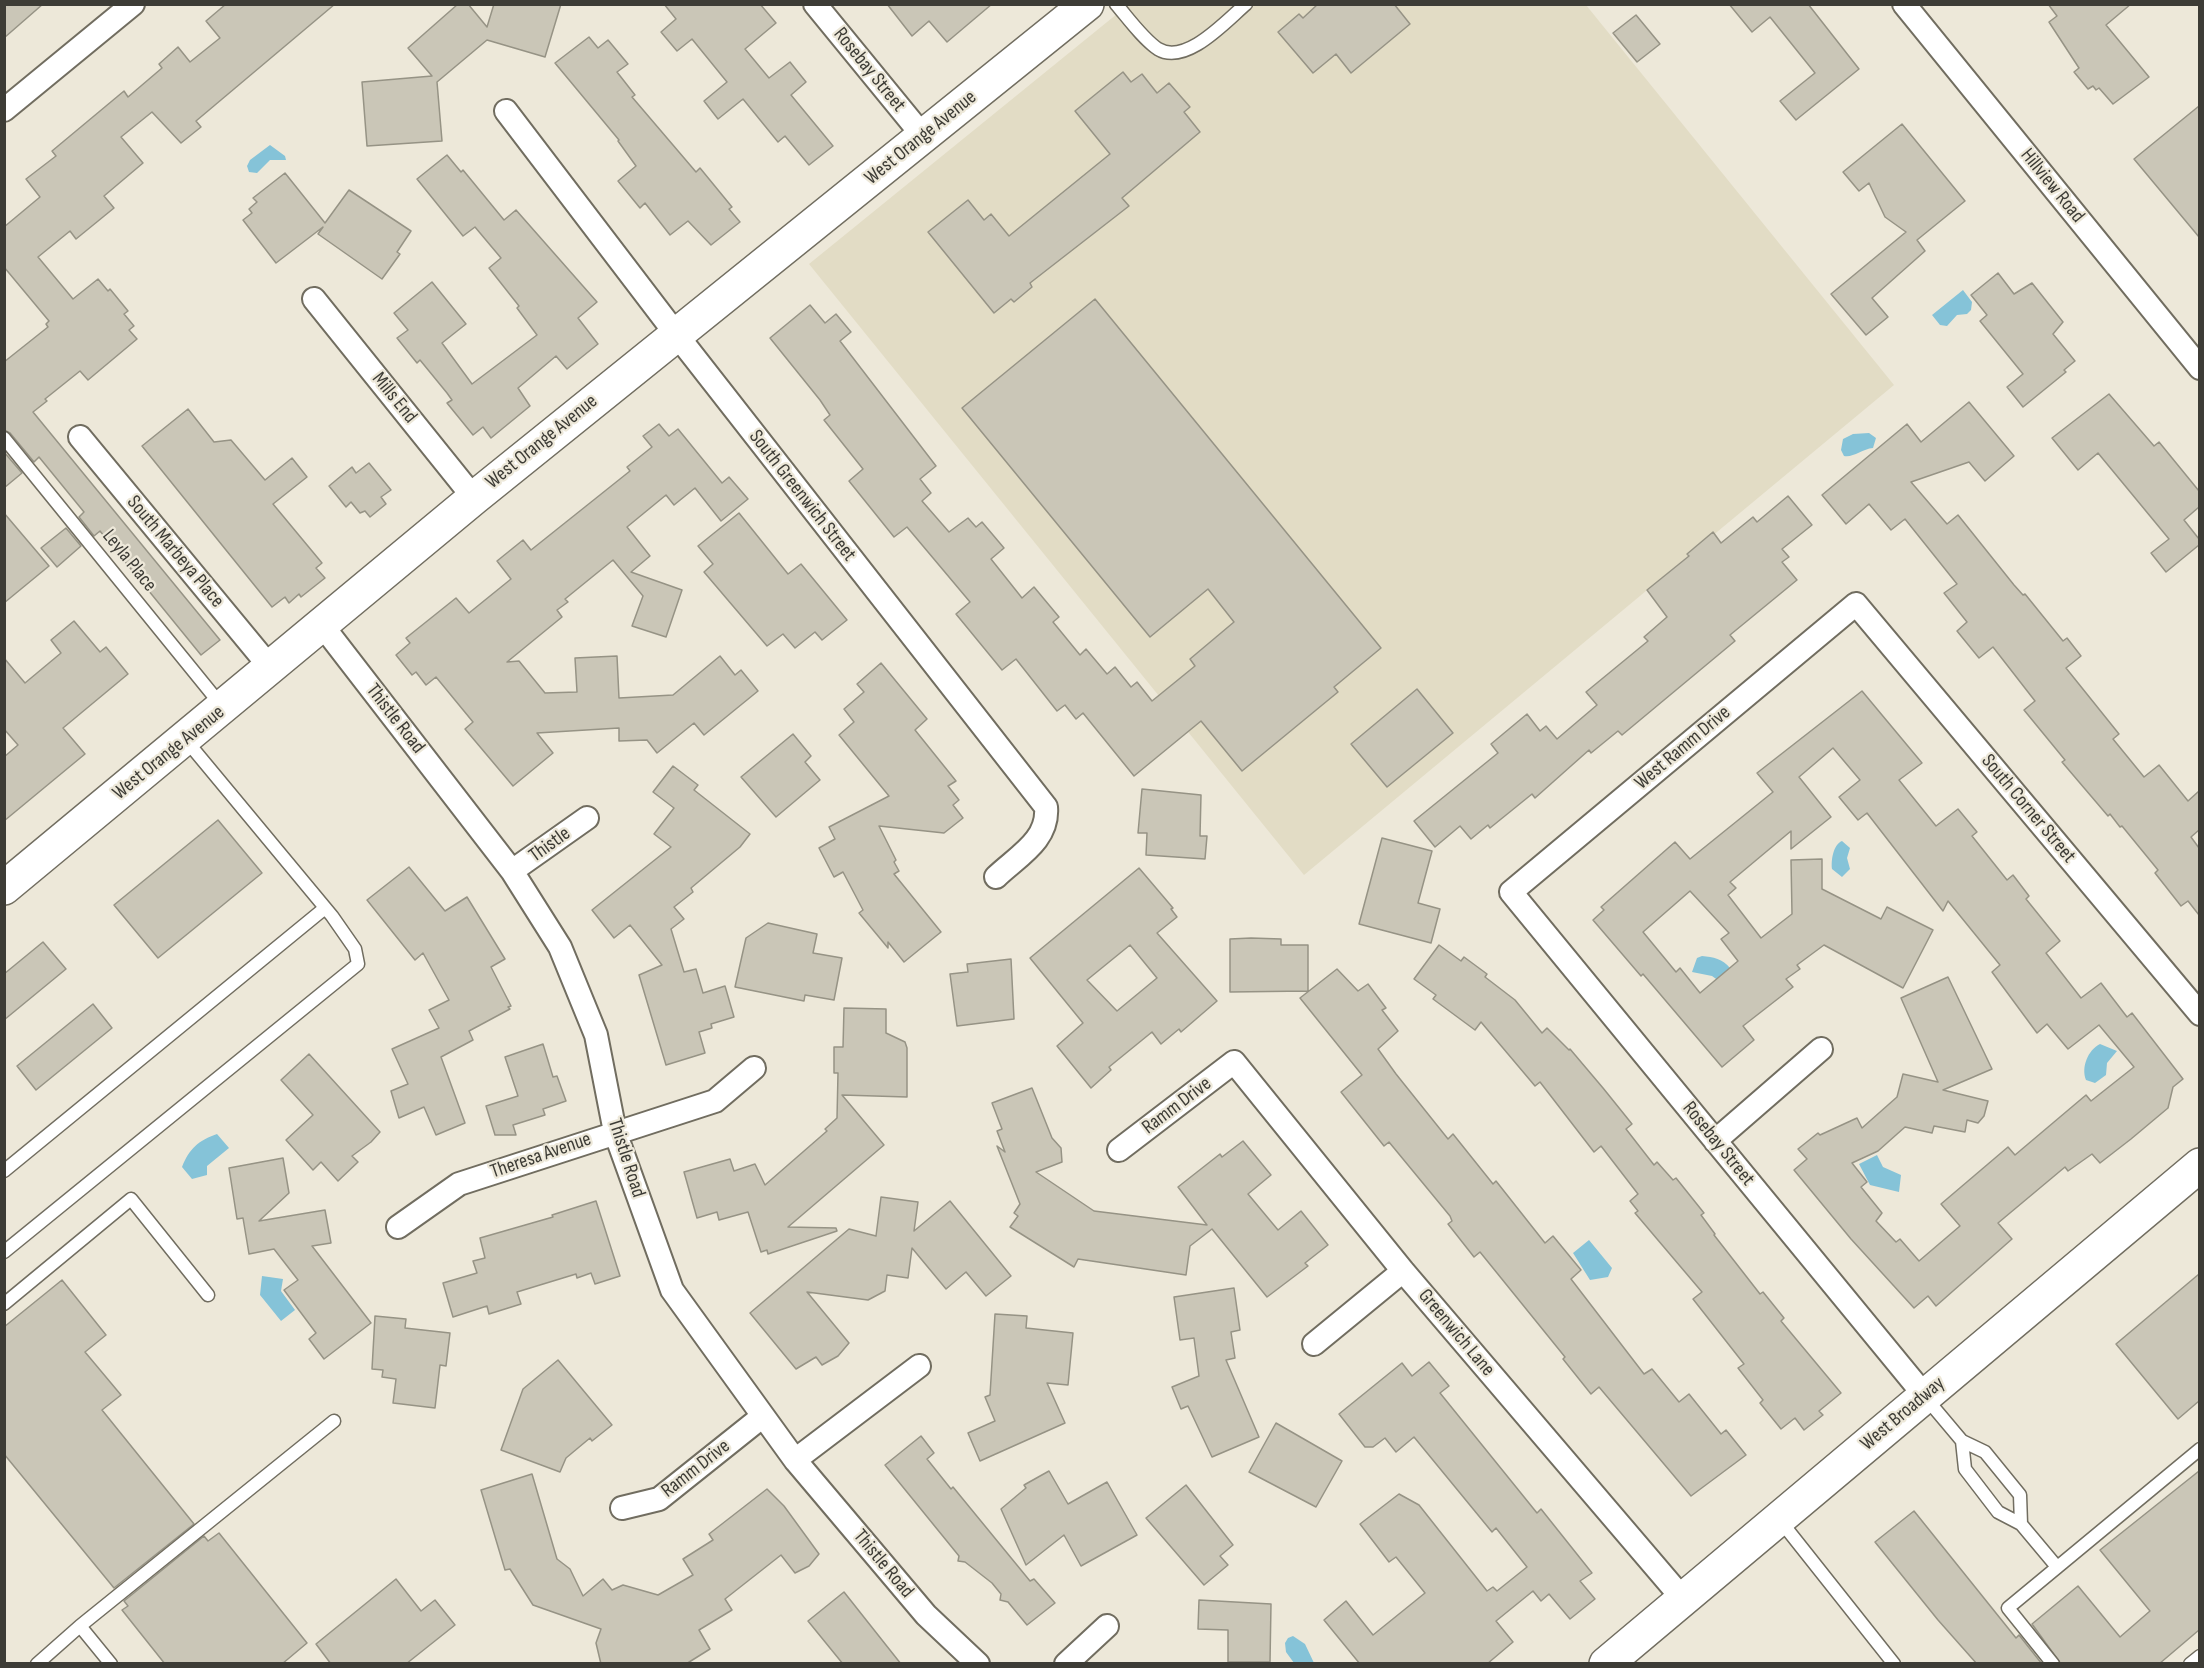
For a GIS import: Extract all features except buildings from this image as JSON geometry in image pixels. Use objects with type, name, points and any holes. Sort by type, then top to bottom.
[{"type":"street","points":[[4,110],[134,4]]},
{"type":"street","name":"Rosebay Street","points":[[815,4],[923,136]]},
{"type":"street","name":"West Orange Avenue","points":[[4,888],[224,708],[270,667],[474,498],[1087,4]]},
{"type":"street","name":"Hillview Road","points":[[1904,4],[2199,368]]},
{"type":"street","name":"South Greenwich Street","points":[[506,111],[676,334],[1046,807],[1047,823],[1038,840],[996,877]]},
{"type":"street","name":"Mills End","points":[[314,299],[474,498]]},
{"type":"street","name":"South Marbeya Place","points":[[80,437],[270,667]]},
{"type":"street","name":"West Ramm Drive","points":[[1511,892],[1856,604]]},
{"type":"street","name":"South Corner Street","points":[[1856,604],[2199,1014]]},
{"type":"street","name":"Thistle Road","points":[[322,625],[512,871],[560,947],[591,1024],[615,1132],[672,1290],[795,1460],[926,1615],[978,1664]]},
{"type":"street","name":"Thistle","points":[[512,871],[587,818]]},
{"type":"street","name":"Rosebay Street","points":[[1511,892],[1925,1396]]},
{"type":"street","points":[[1715,1141],[1821,1049]]},
{"type":"street","name":"Ramm Drive","points":[[1119,1150],[1234,1062]]},
{"type":"street","name":"Greenwich Lane","points":[[1234,1062],[1403,1271],[1683,1599]]},
{"type":"street","name":"Theresa Avenue","points":[[398,1227],[459,1184],[715,1101],[754,1068]]},
{"type":"street","name":"West Broadway","points":[[1606,1664],[2199,1165]]},
{"type":"street","points":[[1314,1344],[1403,1271]]},
{"type":"street","points":[[795,1460],[920,1366]]},
{"type":"street","name":"Ramm Drive","points":[[622,1508],[659,1499],[763,1416]]},
{"type":"street","points":[[1066,1664],[1107,1626]]},
{"type":"lane","points":[[1116,4],[1157,48],[1180,53],[1197,46],[1245,4]]},
{"type":"lane","name":"Leyla Place","points":[[4,438],[224,708]]},
{"type":"lane","points":[[4,1252],[358,964],[355,950],[325,908],[185,739]]},
{"type":"lane","points":[[4,1171],[325,908]]},
{"type":"lane","points":[[4,1304],[132,1199],[208,1295]]},
{"type":"lane","points":[[1925,1396],[1962,1441],[1985,1452],[2020,1494],[2021,1524]]},
{"type":"lane","points":[[37,1664],[80,1626],[334,1421]]},
{"type":"lane","points":[[1962,1441],[1965,1469],[1998,1512],[2021,1524],[2057,1567]]},
{"type":"lane","points":[[2053,1664],[2007,1608],[2199,1449]]},
{"type":"lane","points":[[1779,1518],[1894,1664]]},
{"type":"lane","points":[[80,1626],[111,1664]]},
{"type":"lane","points":[[2190,1664],[2199,1656]]},
{"type":"shaded area","points":[[1128,5],[1586,5],[1894,385],[1304,875],[809,264]]},
{"type":"water","points":[[270,145],[285,156],[286,160],[270,160],[257,173],[249,172],[247,166],[250,160]]},
{"type":"water","points":[[1963,290],[1972,302],[1971,310],[1967,314],[1957,315],[1947,326],[1940,325],[1932,315]]},
{"type":"water","points":[[1869,433],[1876,438],[1873,448],[1851,456],[1844,456],[1841,450],[1843,439],[1853,434]]},
{"type":"water","points":[[1842,841],[1850,848],[1847,858],[1850,869],[1842,877],[1832,869],[1832,857]]},
{"type":"water","points":[[1702,956],[1718,959],[1730,968],[1719,981],[1712,976],[1692,972],[1697,958]]},
{"type":"water","points":[[2100,1044],[2117,1051],[2107,1063],[2106,1075],[2095,1083],[2086,1080],[2084,1070],[2092,1050]]},
{"type":"water","points":[[217,1134],[229,1148],[207,1166],[207,1175],[192,1179],[182,1167],[191,1150],[205,1139]]},
{"type":"water","points":[[1877,1155],[1883,1167],[1901,1175],[1899,1192],[1870,1185],[1859,1164]]},
{"type":"water","points":[[1589,1240],[1612,1268],[1608,1277],[1590,1280],[1573,1253]]},
{"type":"water","points":[[262,1276],[283,1279],[281,1291],[295,1310],[281,1321],[260,1295]]},
{"type":"water","points":[[1293,1636],[1305,1644],[1314,1663],[1294,1663],[1286,1652],[1285,1643]]}]
